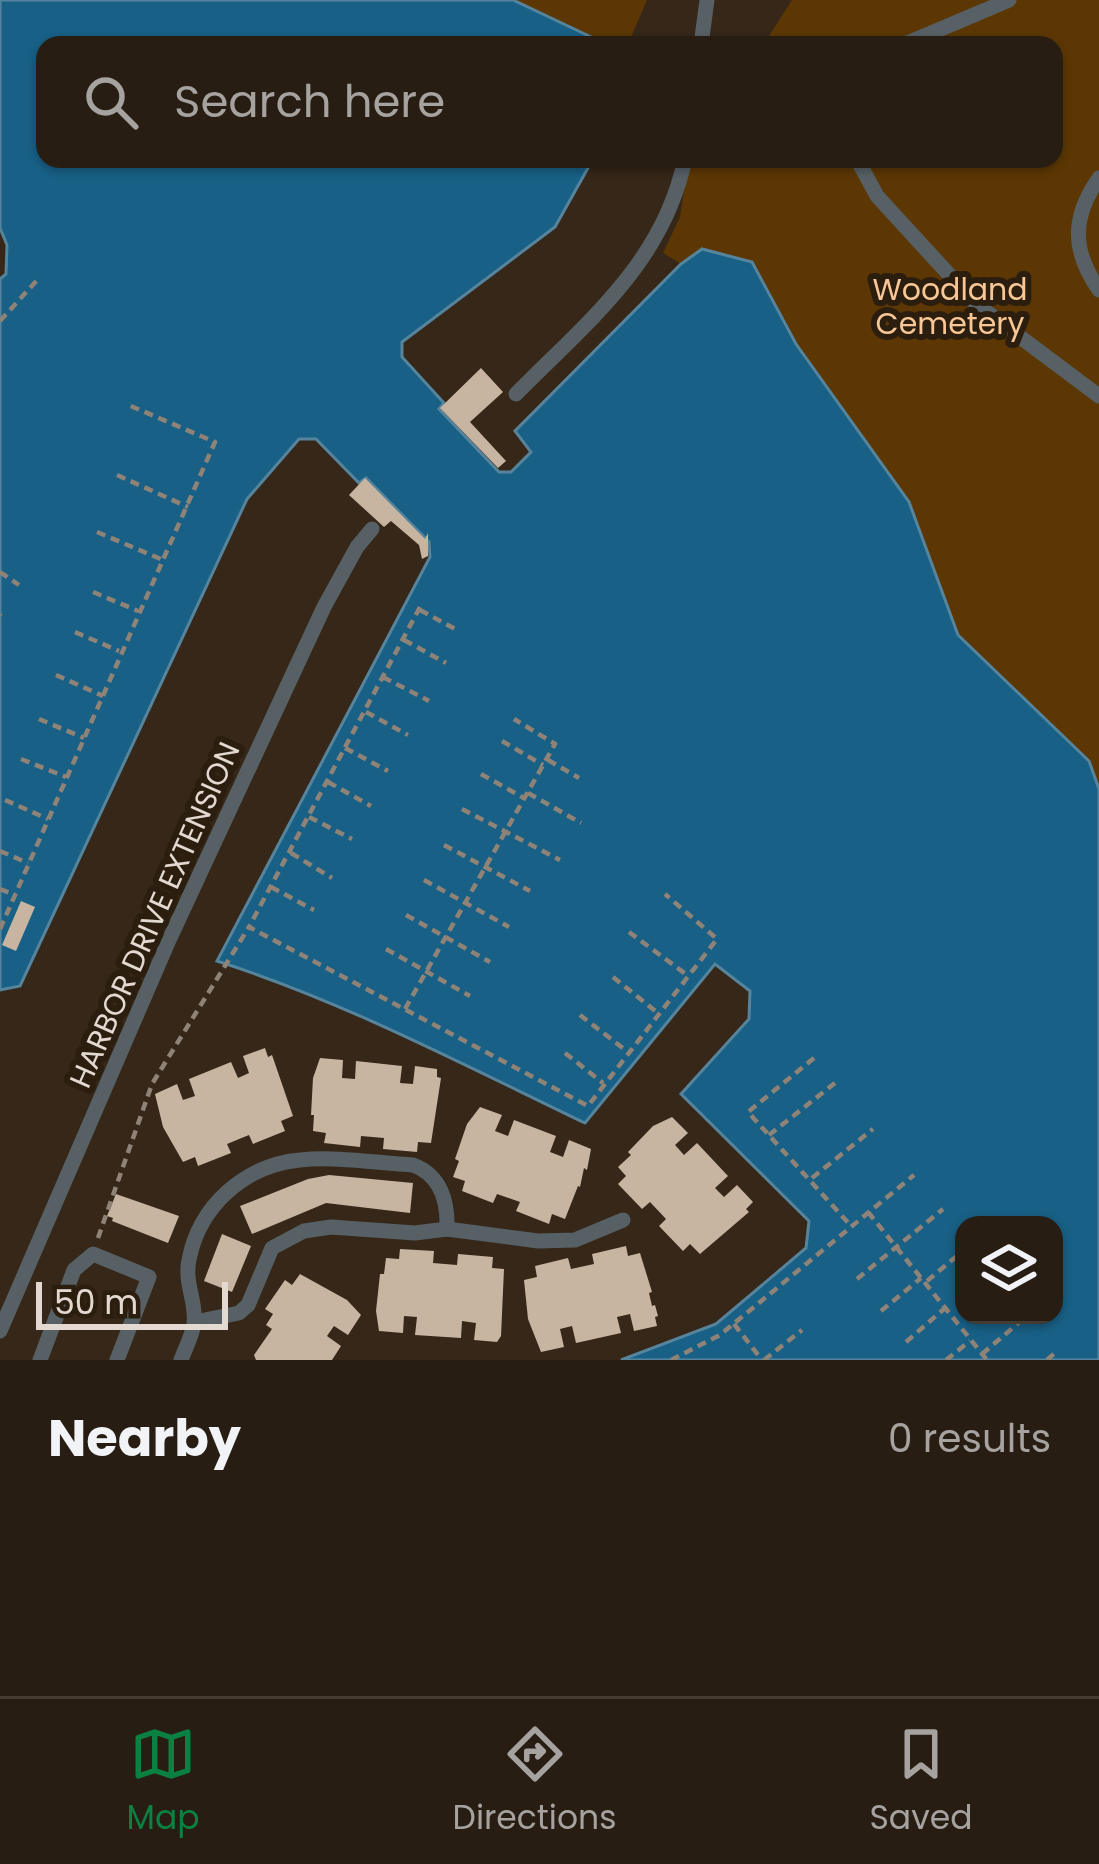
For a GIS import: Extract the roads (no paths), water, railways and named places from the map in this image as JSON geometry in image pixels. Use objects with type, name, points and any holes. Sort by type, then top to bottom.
[{"type":"lane","points":[[702,36],[707,0]]},
{"type":"lane","points":[[924,36],[1009,0]]},
{"type":"lane","points":[[516,394],[627,282],[665,224],[682,168]]},
{"type":"lane","points":[[861,168],[878,196],[976,304],[1099,396]]},
{"type":"lane","points":[[1099,178],[1077,222],[1076,248],[1099,290]]},
{"type":"lane","name":"HARBOR DRIVE EXTENSION","points":[[0,1331],[54,1199],[285,690],[324,607],[372,529]]},
{"type":"lane","points":[[181,1360],[195,1322],[186,1284],[204,1217],[222,1193],[259,1173],[298,1160],[413,1165],[426,1169],[438,1185],[448,1209],[447,1229]]},
{"type":"lane","points":[[195,1322],[239,1312],[248,1305],[272,1248],[304,1232],[331,1227],[415,1233],[447,1229],[574,1240],[623,1220]]},
{"type":"lane","points":[[40,1360],[74,1270],[93,1254],[149,1277],[118,1360]]},
{"type":"water","points":[[0,0],[513,0],[589,36],[36,36],[36,168],[588,168],[555,227],[402,342],[402,357],[444,403],[439,409],[499,472],[511,472],[531,452],[515,431],[681,264],[702,249],[752,262],[796,344],[909,502],[958,635],[1089,761],[1099,789],[1099,1360],[621,1360],[716,1324],[806,1248],[809,1221],[681,1094],[749,1019],[750,991],[715,964],[585,1123],[358,1015],[217,961],[430,557],[429,542],[366,478],[359,483],[316,439],[299,439],[247,499],[20,986],[0,990],[0,279],[6,274],[7,245],[0,228]]},
{"type":"park label","name":"Woodland Cemetery","points":[[950,307]]}]
